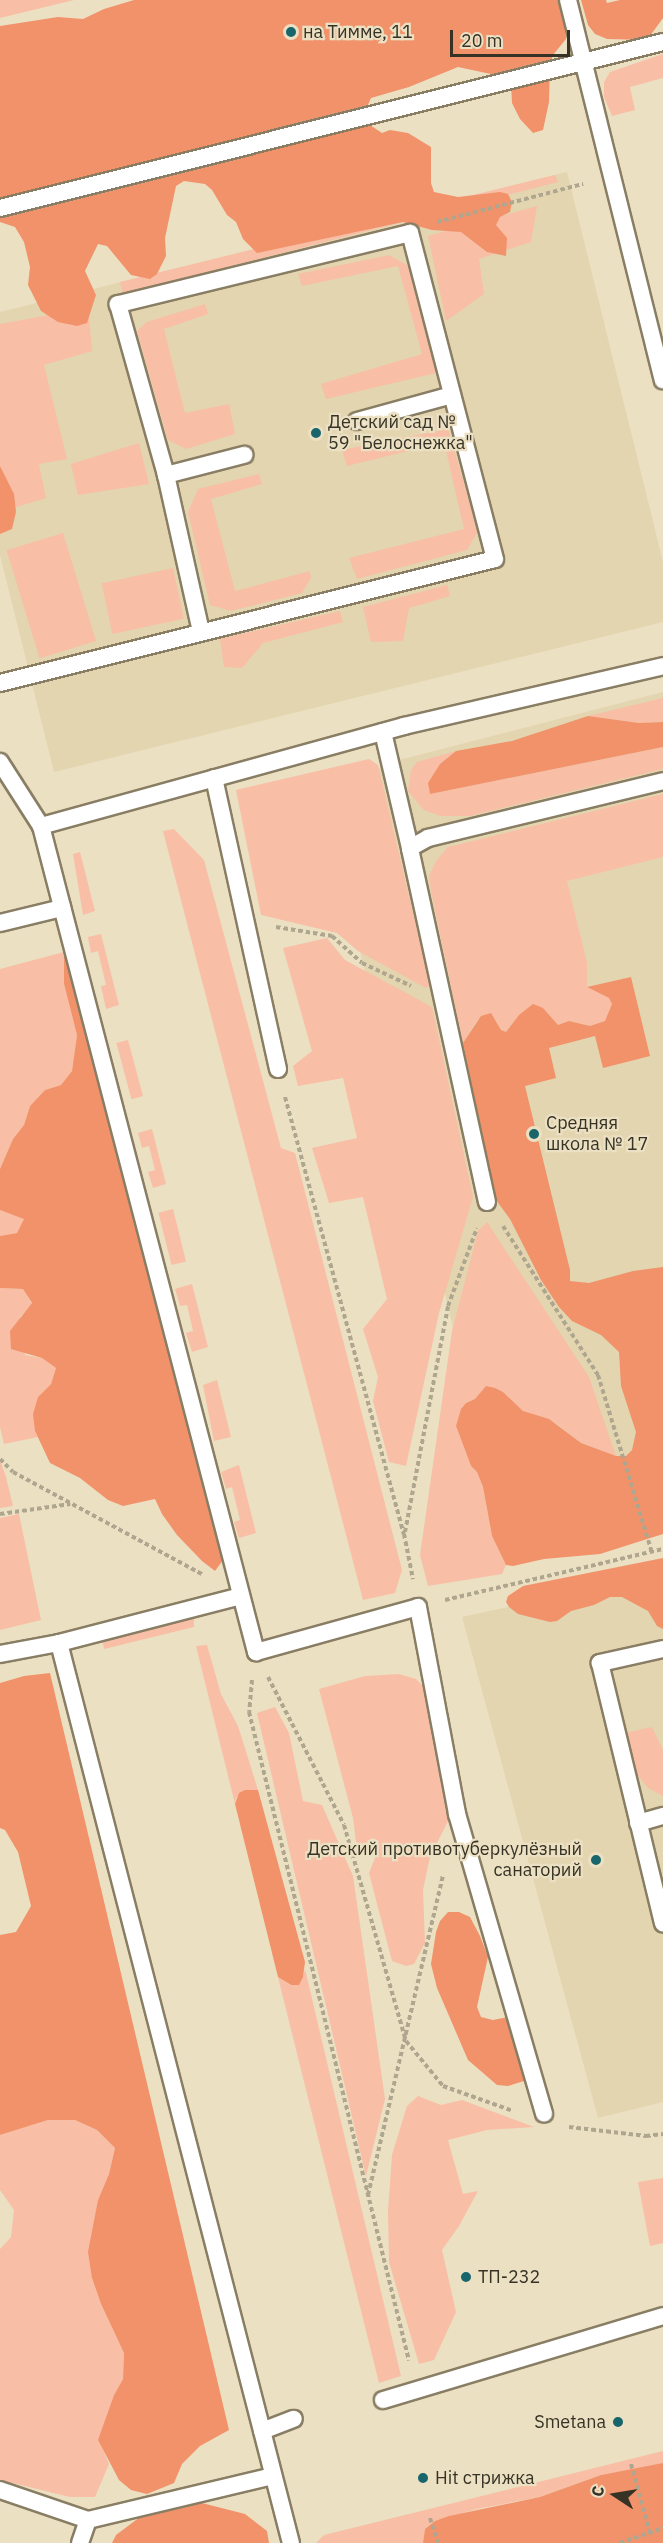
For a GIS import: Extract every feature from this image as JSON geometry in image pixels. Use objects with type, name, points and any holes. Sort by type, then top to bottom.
[{"type":"lane","points":[[568,0],[663,380]]},
{"type":"lane","points":[[0,208],[663,42]]},
{"type":"lane","points":[[0,683],[495,559],[410,233],[118,304],[166,475],[201,631]]},
{"type":"lane","points":[[357,421],[452,395]]},
{"type":"lane","points":[[166,475],[244,455]]},
{"type":"lane","points":[[41,826],[382,732],[663,666]]},
{"type":"lane","points":[[382,732],[410,848],[487,1202]]},
{"type":"lane","points":[[0,762],[41,826],[256,1652],[418,1607],[457,1814],[544,2114]]},
{"type":"lane","points":[[214,778],[278,1069]]},
{"type":"lane","points":[[410,848],[428,838],[663,781]]},
{"type":"lane","points":[[0,923],[63,908]]},
{"type":"lane","points":[[0,1654],[59,1642],[241,1596]]},
{"type":"lane","points":[[59,1642],[291,2543]]},
{"type":"lane","points":[[663,1649],[600,1663],[663,1924]]},
{"type":"lane","points":[[639,1823],[663,1816]]},
{"type":"lane","points":[[383,2400],[663,2316]]},
{"type":"lane","points":[[262,2431],[294,2419]]},
{"type":"lane","points":[[0,2490],[88,2520],[273,2476]]},
{"type":"lane","points":[[81,2543],[88,2520]]},
{"type":"path","points":[[410,233],[426,225],[613,175]]},
{"type":"path","points":[[245,922],[332,936],[362,963],[444,1002]]},
{"type":"path","points":[[278,1069],[404,1534],[418,1607],[663,1549]]},
{"type":"path","points":[[404,1534],[448,1306],[487,1202]]},
{"type":"path","points":[[487,1202],[598,1375],[652,1553]]},
{"type":"path","points":[[0,1454],[1,1460],[13,1472],[241,1596]]},
{"type":"path","points":[[0,1514],[71,1503]]},
{"type":"path","points":[[256,1652],[344,1825],[406,2041],[443,2086],[519,2114]]},
{"type":"path","points":[[256,1652],[249,1712],[416,2391]]},
{"type":"path","points":[[368,2195],[406,2041],[444,1871]]},
{"type":"path","points":[[563,2127],[646,2136],[663,2134]]},
{"type":"path","points":[[631,2464],[650,2532]]},
{"type":"path","points":[[430,2518],[438,2543]]},
{"type":"path","points":[[620,2543],[663,2528]]},
{"type":"shaded area","points":[[0,0],[74,0],[0,18]]},
{"type":"shaded area","points":[[134,0],[558,0],[566,30],[566,39],[553,55],[550,65],[549,102],[543,130],[533,133],[520,119],[512,103],[511,84],[505,77],[458,67],[409,87],[371,98],[363,116],[367,123],[382,133],[390,130],[408,133],[431,147],[431,183],[434,192],[458,197],[500,192],[508,194],[512,202],[510,212],[500,217],[496,225],[507,238],[506,256],[487,252],[461,232],[432,230],[403,222],[257,253],[243,239],[236,222],[227,215],[212,190],[205,184],[184,181],[176,186],[165,238],[166,256],[157,274],[150,279],[131,275],[107,246],[98,244],[85,271],[96,295],[87,323],[77,326],[58,322],[41,311],[28,285],[30,267],[24,242],[15,227],[0,222],[0,26],[58,17],[83,19],[104,9]]},
{"type":"shaded area","points":[[581,0],[606,0],[607,3],[620,0],[663,0],[663,18],[647,40],[607,39],[595,34],[588,25]]},
{"type":"shaded area","points":[[663,54],[663,78],[630,87],[635,110],[612,116],[604,97],[604,82],[610,72]]},
{"type":"shaded area","name":"Детский сад № 59 \"Белоснежка\"","points":[[567,172],[663,562],[663,622],[54,772],[0,555],[0,312]]},
{"type":"shaded area","points":[[555,175],[558,182],[123,294],[120,282]]},
{"type":"shaded area","points":[[537,206],[531,242],[479,259],[484,294],[446,321],[428,236]]},
{"type":"shaded area","points":[[389,255],[409,266],[436,373],[326,399],[321,384],[422,354],[398,266],[302,286],[298,274]]},
{"type":"shaded area","points":[[205,304],[208,314],[164,329],[185,413],[229,404],[235,434],[186,449],[168,440],[137,331],[147,322]]},
{"type":"shaded area","points":[[88,308],[92,351],[44,365],[67,459],[39,464],[46,498],[0,512],[0,324]]},
{"type":"shaded area","points":[[448,429],[478,531],[467,550],[357,579],[349,558],[464,529],[444,442],[347,466],[342,450]]},
{"type":"shaded area","points":[[139,443],[149,484],[78,495],[71,464]]},
{"type":"shaded area","points":[[0,466],[14,494],[16,512],[12,529],[0,534]]},
{"type":"shaded area","points":[[259,474],[262,484],[211,499],[235,591],[310,571],[311,578],[302,593],[231,611],[210,605],[188,512],[198,489]]},
{"type":"shaded area","points":[[63,533],[96,641],[40,658],[7,550]]},
{"type":"shaded area","points":[[173,568],[184,619],[112,634],[102,583]]},
{"type":"shaded area","points":[[447,585],[450,596],[409,608],[403,641],[371,642],[363,607]]},
{"type":"shaded area","points":[[340,611],[343,622],[263,643],[242,668],[224,667],[220,639]]},
{"type":"shaded area","name":"Средняя школа № 17","points":[[663,692],[663,1520],[507,1560],[448,1306],[359,947],[371,772],[391,762]]},
{"type":"shaded area","points":[[663,698],[663,722],[639,723],[588,716]]},
{"type":"shaded area","points":[[588,716],[639,723],[663,722],[663,747],[430,794],[428,783],[440,764],[456,751],[512,741]]},
{"type":"shaded area","points":[[663,747],[663,769],[470,816],[441,816],[424,810],[408,791],[411,770],[417,762],[456,751],[440,764],[430,794]]},
{"type":"shaded area","points":[[369,759],[378,765],[430,985],[426,988],[358,951],[337,933],[261,915],[236,790]]},
{"type":"shaded area","points":[[663,794],[663,857],[567,881],[587,963],[587,987],[609,998],[612,1004],[605,1021],[590,1026],[570,1021],[558,1025],[543,1008],[519,1015],[506,1032],[501,1030],[495,1019],[477,1020],[463,1043],[431,891],[429,876],[436,861],[448,847]]},
{"type":"shaded area","points":[[174,829],[204,860],[281,1148],[295,1153],[402,1570],[395,1593],[363,1600],[163,831]]},
{"type":"shaded area","points":[[80,852],[95,911],[83,915],[73,854]]},
{"type":"shaded area","points":[[101,934],[119,1005],[106,1009],[101,986],[106,985],[98,951],[91,953],[88,937]]},
{"type":"shaded area","points":[[327,938],[345,960],[432,1007],[473,1197],[439,1313],[406,1466],[389,1462],[373,1401],[378,1377],[363,1329],[387,1299],[363,1197],[329,1203],[312,1148],[357,1138],[343,1078],[298,1086],[293,1066],[312,1051],[283,948]]},
{"type":"shaded area","points":[[64,952],[64,984],[77,1035],[72,1071],[61,1085],[45,1090],[30,1106],[24,1125],[13,1139],[0,1169],[0,969]]},
{"type":"shaded area","points":[[64,952],[223,1560],[215,1571],[177,1535],[162,1514],[155,1499],[123,1506],[108,1500],[80,1478],[50,1463],[35,1431],[33,1414],[38,1397],[51,1384],[56,1368],[42,1358],[11,1349],[10,1331],[32,1303],[23,1289],[0,1288],[0,1236],[17,1233],[24,1219],[0,1210],[0,1169],[13,1139],[24,1125],[30,1106],[45,1090],[61,1085],[72,1071],[77,1035],[64,984]]},
{"type":"shaded area","points":[[631,977],[650,1056],[603,1068],[595,1036],[549,1048],[556,1078],[525,1086],[570,1270],[570,1281],[589,1283],[633,1271],[663,1267],[663,1534],[600,1554],[544,1559],[513,1566],[506,1565],[492,1536],[483,1487],[477,1472],[471,1466],[456,1426],[461,1409],[466,1403],[475,1399],[486,1386],[495,1388],[503,1392],[523,1411],[549,1419],[581,1443],[616,1456],[626,1456],[632,1450],[636,1432],[621,1386],[619,1352],[601,1335],[572,1321],[559,1307],[541,1280],[510,1219],[496,1200],[463,1043],[481,1016],[491,1013],[501,1030],[506,1032],[519,1015],[533,1004],[543,1008],[558,1025],[569,1021],[590,1026],[605,1021],[612,1004],[609,998],[587,987]]},
{"type":"shaded area","points":[[128,1040],[143,1096],[131,1099],[116,1043]]},
{"type":"shaded area","points":[[152,1129],[166,1184],[153,1188],[148,1172],[155,1170],[149,1146],[142,1148],[138,1133]]},
{"type":"shaded area","points":[[173,1209],[186,1261],[172,1265],[158,1213]]},
{"type":"shaded area","points":[[0,1210],[25,1218],[17,1233],[0,1236]]},
{"type":"shaded area","points":[[487,1222],[589,1377],[616,1456],[581,1443],[557,1424],[523,1411],[503,1392],[486,1386],[475,1399],[466,1403],[456,1426],[471,1466],[477,1472],[483,1487],[492,1536],[506,1565],[502,1574],[428,1586],[420,1555],[452,1331],[478,1231]]},
{"type":"shaded area","points":[[192,1284],[208,1347],[192,1352],[186,1333],[193,1331],[187,1305],[180,1306],[175,1289]]},
{"type":"shaded area","points":[[0,1288],[23,1289],[32,1304],[20,1317],[25,1355],[42,1358],[56,1368],[51,1384],[38,1397],[35,1431],[38,1437],[4,1444],[0,1427]]},
{"type":"shaded area","points":[[217,1380],[231,1437],[214,1441],[203,1385]]},
{"type":"shaded area","points":[[0,1460],[13,1506],[0,1508]]},
{"type":"shaded area","points":[[239,1465],[256,1533],[239,1538],[234,1522],[240,1520],[232,1487],[226,1489],[221,1472]]},
{"type":"shaded area","points":[[19,1514],[41,1620],[0,1630],[0,1518]]},
{"type":"shaded area","points":[[663,1558],[663,1629],[657,1626],[648,1611],[622,1597],[610,1597],[594,1605],[571,1611],[557,1621],[550,1622],[518,1614],[506,1602],[508,1596],[523,1586]]},
{"type":"shaded area","name":"Детский противотуберкулёзный санаторий","points":[[663,1573],[663,2102],[598,2118],[462,1617]]},
{"type":"shaded area","points":[[194,1614],[194,1627],[104,1649],[102,1638]]},
{"type":"shaded area","points":[[207,1645],[221,1694],[238,1726],[258,1790],[252,1790],[236,1798],[235,1804],[196,1646]]},
{"type":"shaded area","points":[[50,1673],[229,2430],[200,2446],[182,2464],[174,2483],[147,2494],[131,2490],[119,2480],[98,2440],[114,2395],[123,2379],[124,2353],[101,2304],[92,2278],[88,2252],[98,2200],[109,2174],[115,2148],[97,2130],[75,2120],[48,2120],[0,2135],[0,1935],[16,1932],[31,1906],[18,1852],[5,1830],[0,1828],[0,1683],[24,1676]]},
{"type":"shaded area","points":[[399,1674],[416,1679],[424,1687],[450,1817],[430,1857],[423,1890],[425,1943],[414,1964],[406,1966],[392,1961],[369,1873],[376,1855],[356,1842],[353,1818],[319,1689],[365,1676]]},
{"type":"shaded area","points":[[275,1707],[289,1733],[303,1801],[322,1805],[353,1876],[385,2099],[366,2176],[257,1713]]},
{"type":"shaded area","points":[[652,1727],[663,1750],[663,1796],[648,1788],[636,1773],[625,1733]]},
{"type":"shaded area","points":[[245,1790],[258,1790],[305,1962],[303,1977],[299,1985],[291,1985],[278,1977],[235,1804],[239,1793]]},
{"type":"shaded area","points":[[448,1912],[459,1912],[470,1917],[480,1936],[488,1957],[477,2007],[481,2017],[493,2020],[508,2017],[524,2081],[508,2086],[497,2085],[468,2060],[437,1988],[431,1964],[436,1932],[440,1921]]},
{"type":"shaded area","points":[[305,1969],[401,2376],[379,2383],[278,1977],[290,1985],[303,1977]]},
{"type":"shaded area","points":[[418,2096],[441,2105],[462,2100],[534,2127],[487,2130],[448,2140],[463,2194],[478,2191],[459,2226],[442,2250],[456,2312],[434,2360],[419,2364],[389,2262],[388,2211],[392,2155],[407,2106]]},
{"type":"shaded area","points":[[48,2120],[75,2120],[97,2130],[115,2148],[109,2174],[98,2200],[92,2278],[101,2304],[124,2353],[123,2379],[114,2395],[99,2440],[109,2464],[95,2497],[70,2497],[0,2480],[0,2249],[11,2237],[14,2210],[0,2190],[0,2135]]},
{"type":"shaded area","points":[[663,2178],[663,2243],[650,2246],[638,2182]]},
{"type":"shaded area","points":[[663,2451],[663,2463],[661,2464],[601,2475],[540,2497],[477,2509],[435,2521],[425,2529],[423,2543],[316,2543],[324,2535]]},
{"type":"shaded area","points":[[663,2463],[663,2543],[423,2543],[425,2529],[435,2521],[449,2516],[540,2497],[601,2475]]},
{"type":"shaded area","points":[[194,2501],[245,2514],[267,2531],[269,2543],[112,2543],[116,2535],[140,2517]]},
{"type":"place","name":"на Тимме, 11","points":[[291,32]]},
{"type":"place","name":"Детский сад № 59 \"Белоснежка\"","points":[[316,433]]},
{"type":"place","name":"Средняя школа № 17","points":[[534,1134]]},
{"type":"place","name":"Детский противотуберкулёзный санаторий","points":[[596,1860]]},
{"type":"place","name":"ТП-232","points":[[466,2277]]},
{"type":"place","name":"Smetana","points":[[618,2422]]},
{"type":"place","name":"Hit стрижка","points":[[423,2478]]}]
